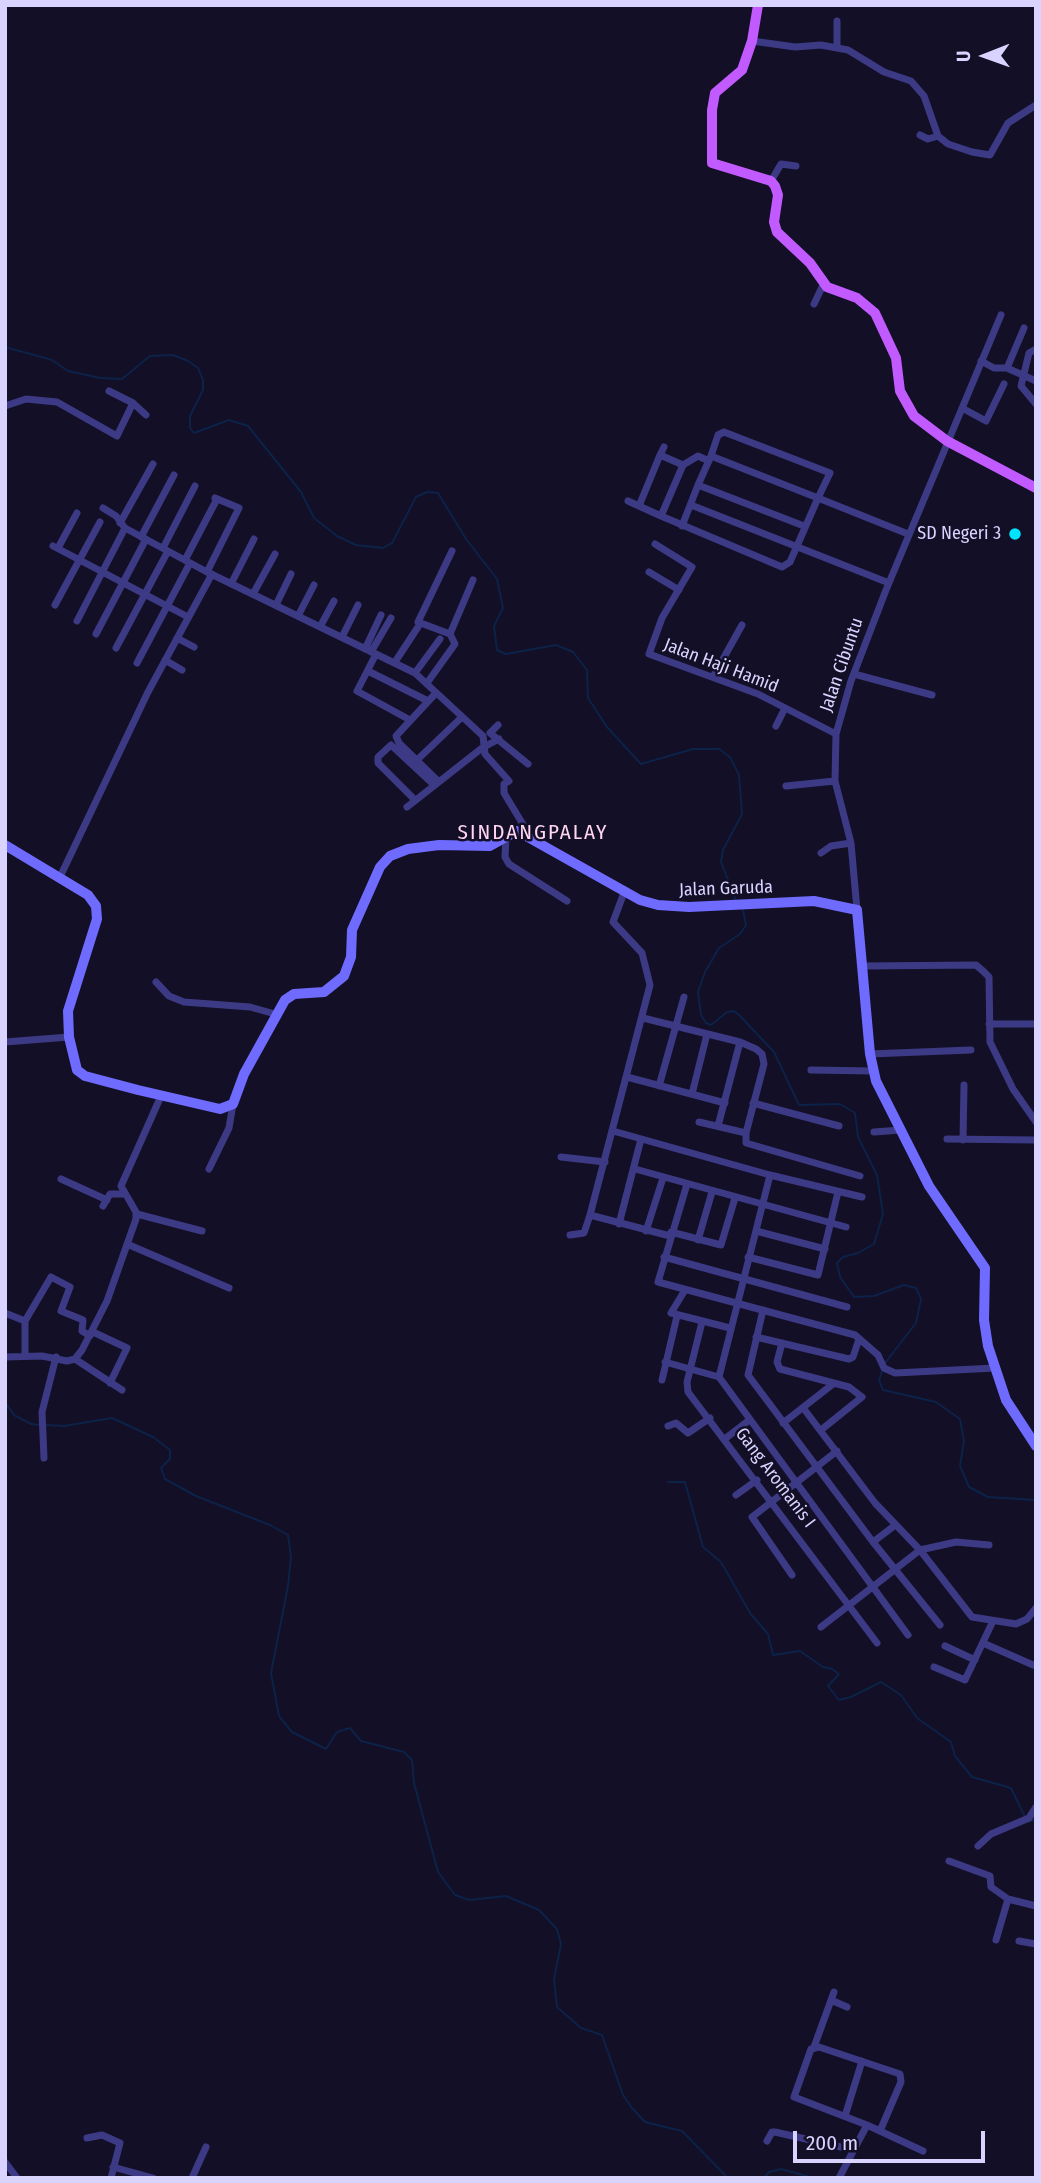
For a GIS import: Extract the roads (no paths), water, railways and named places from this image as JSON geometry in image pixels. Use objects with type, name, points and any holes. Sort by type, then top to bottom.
[{"type":"main road","points":[[758,5],[752,41],[741,72],[715,93],[710,159],[716,166],[771,181],[778,191],[774,216],[777,232],[810,263],[824,283],[840,294],[857,298],[875,313],[896,358],[902,396],[915,416],[947,441],[1036,488]]},
{"type":"street","points":[[837,21],[837,48]]},
{"type":"street","points":[[752,41],[795,47],[837,48],[851,52],[884,72],[915,83],[923,96],[938,136],[953,146],[990,155],[1008,123],[1036,105]]},
{"type":"street","points":[[920,135],[928,138],[938,136]]},
{"type":"street","points":[[771,181],[781,164],[796,166]]},
{"type":"street","points":[[814,304],[824,283]]},
{"type":"street","name":"Jalan Cibuntu","points":[[857,910],[851,843],[835,781],[836,734],[854,674],[908,534],[1001,315]]},
{"type":"street","points":[[1007,368],[1024,328]]},
{"type":"street","points":[[1036,349],[1029,353],[1021,387],[1036,404]]},
{"type":"street","points":[[981,361],[994,368],[1007,368],[1036,381]]},
{"type":"street","points":[[962,408],[986,421],[1004,384]]},
{"type":"street","points":[[109,391],[133,403],[146,415]]},
{"type":"street","points":[[5,407],[26,399],[57,402],[117,436],[133,403]]},
{"type":"street","points":[[628,501],[682,526],[782,567],[790,562],[830,473],[724,432],[718,435],[682,526]]},
{"type":"street","points":[[639,506],[662,451],[683,465]]},
{"type":"street","points":[[661,516],[683,465],[698,456],[818,498],[908,534]]},
{"type":"street","points":[[77,621],[153,464]]},
{"type":"street","points":[[96,634],[123,584],[174,475]]},
{"type":"street","points":[[698,485],[804,527]]},
{"type":"street","points":[[116,648],[145,594],[195,486]]},
{"type":"street","points":[[60,877],[239,508],[216,498],[168,606],[137,663]]},
{"type":"street","points":[[691,505],[889,583]]},
{"type":"street","points":[[103,508],[114,514],[122,525],[165,550],[415,673],[483,736],[482,748],[509,781],[504,784],[504,793],[530,836]]},
{"type":"street","points":[[77,513],[56,547],[188,617]]},
{"type":"street","points":[[55,605],[100,522]]},
{"type":"street","points":[[231,584],[254,540]]},
{"type":"street","name":"Jalan Haji Hamid","points":[[655,544],[692,565],[662,618],[649,654],[713,677],[785,708],[836,734]]},
{"type":"street","points":[[427,684],[456,644],[450,634],[418,622],[452,551]]},
{"type":"street","points":[[253,594],[275,554]]},
{"type":"street","points":[[649,572],[679,590]]},
{"type":"street","points":[[276,605],[291,574]]},
{"type":"street","points":[[450,634],[473,580]]},
{"type":"street","points":[[298,616],[314,585]]},
{"type":"street","points":[[320,627],[334,601]]},
{"type":"street","points":[[342,637],[358,605]]},
{"type":"street","points":[[381,615],[370,652],[368,671],[357,691],[410,720]]},
{"type":"street","points":[[370,652],[391,618]]},
{"type":"street","points":[[713,677],[742,625]]},
{"type":"street","points":[[395,663],[418,627]]},
{"type":"street","points":[[177,638],[194,647]]},
{"type":"street","points":[[415,673],[440,639]]},
{"type":"street","points":[[165,660],[182,670]]},
{"type":"street","points":[[368,671],[428,702]]},
{"type":"street","points":[[854,674],[932,695]]},
{"type":"street","points":[[436,692],[397,733],[397,740],[436,783]]},
{"type":"street","points":[[776,726],[785,708]]},
{"type":"street","points":[[417,760],[462,717]]},
{"type":"street","points":[[498,725],[490,733],[528,765]]},
{"type":"street","points":[[407,807],[482,748],[499,739]]},
{"type":"street","points":[[415,800],[377,763],[378,757],[391,745],[436,783]]},
{"type":"street","points":[[786,786],[835,781]]},
{"type":"street","points":[[209,1169],[229,1128],[233,1104],[275,1014],[291,995],[319,994],[344,976],[351,957],[352,930],[380,867],[390,856],[425,846],[490,846],[515,831],[530,836]]},
{"type":"street","name":"Jalan Garuda","points":[[530,836],[640,900],[669,907],[806,901],[857,910]]},
{"type":"street","points":[[506,837],[505,857],[509,864],[567,901]]},
{"type":"street","points":[[821,853],[831,846],[851,843]]},
{"type":"street","points":[[5,845],[88,895],[97,912],[70,1001],[69,1037],[72,1058],[80,1074],[215,1108],[233,1104]]},
{"type":"street","points":[[570,1235],[585,1232],[650,985],[648,969],[637,946],[612,922],[625,890]]},
{"type":"street","points":[[857,910],[873,1071],[881,1093],[929,1186],[985,1268],[985,1331],[995,1368],[1006,1400],[1036,1446]]},
{"type":"street","points":[[863,966],[976,965],[989,977],[992,1049],[1013,1089],[1036,1122]]},
{"type":"street","points":[[156,982],[169,996],[184,1002],[250,1007],[275,1014]]},
{"type":"street","points":[[659,1086],[684,997]]},
{"type":"street","points":[[643,1018],[740,1042],[756,1049],[764,1059],[746,1133],[748,1145],[860,1176]]},
{"type":"street","points":[[989,1024],[1036,1024]]},
{"type":"street","points":[[692,1094],[707,1034]]},
{"type":"street","points":[[5,1042],[69,1037]]},
{"type":"street","points":[[719,1126],[740,1042]]},
{"type":"street","points":[[870,1054],[971,1050]]},
{"type":"street","points":[[811,1070],[873,1071]]},
{"type":"street","points":[[627,1077],[725,1103]]},
{"type":"street","points":[[963,1140],[964,1085]]},
{"type":"street","points":[[161,1096],[122,1181],[124,1194],[137,1214],[202,1231]]},
{"type":"street","points":[[753,1103],[839,1126]]},
{"type":"street","points":[[699,1122],[746,1133]]},
{"type":"street","points":[[874,1132],[901,1130]]},
{"type":"street","points":[[613,1131],[862,1198]]},
{"type":"street","points":[[619,1224],[641,1139]]},
{"type":"street","points":[[947,1139],[1036,1140]]},
{"type":"street","points":[[561,1157],[605,1163]]},
{"type":"street","points":[[635,1169],[846,1227]]},
{"type":"street","points":[[719,1377],[770,1175]]},
{"type":"street","points":[[646,1231],[663,1178]]},
{"type":"street","points":[[61,1179],[105,1203],[111,1193],[124,1194]]},
{"type":"street","points":[[687,1184],[657,1282],[737,1302],[859,1339],[878,1355],[884,1368],[895,1373],[995,1368]]},
{"type":"street","points":[[698,1240],[712,1192]]},
{"type":"street","points":[[748,1257],[816,1276],[838,1192]]},
{"type":"street","points":[[590,1215],[646,1231],[721,1245],[735,1198]]},
{"type":"street","points":[[5,1357],[25,1355],[56,1357],[66,1361],[75,1359],[91,1334],[128,1244],[137,1214]]},
{"type":"street","points":[[756,1231],[825,1249]]},
{"type":"street","points":[[128,1244],[229,1288]]},
{"type":"street","points":[[664,1257],[847,1307]]},
{"type":"street","points":[[25,1355],[25,1321],[51,1277],[70,1287],[61,1311],[83,1320],[82,1331],[127,1349],[110,1383]]},
{"type":"street","points":[[685,1290],[671,1311],[677,1316],[730,1328]]},
{"type":"street","points":[[763,1310],[748,1375],[873,1542],[940,1625]]},
{"type":"street","points":[[5,1313],[25,1321]]},
{"type":"street","points":[[662,1380],[677,1316]]},
{"type":"street","name":"Gang Aromanis I","points":[[702,1322],[687,1389],[877,1643]]},
{"type":"street","points":[[756,1337],[850,1359],[859,1339]]},
{"type":"street","points":[[782,1343],[777,1362],[780,1368],[849,1387],[862,1399],[821,1430]]},
{"type":"street","points":[[44,1458],[42,1412],[56,1357]]},
{"type":"street","points":[[75,1359],[122,1390]]},
{"type":"street","points":[[665,1362],[719,1377],[908,1635]]},
{"type":"street","points":[[783,1423],[833,1384]]},
{"type":"street","points":[[804,1409],[894,1526],[920,1550],[972,1617],[1020,1623],[1036,1608]]},
{"type":"street","points":[[668,1426],[676,1423],[687,1433],[709,1418]]},
{"type":"street","points":[[726,1438],[748,1420]]},
{"type":"street","points":[[792,1575],[752,1519],[838,1451]]},
{"type":"street","points":[[736,1495],[757,1480]]},
{"type":"street","points":[[873,1542],[894,1526]]},
{"type":"street","points":[[821,1627],[920,1550],[960,1541],[989,1545]]},
{"type":"street","points":[[934,1667],[965,1680],[993,1621]]},
{"type":"street","points":[[983,1643],[1033,1665]]},
{"type":"street","points":[[945,1646],[975,1660]]},
{"type":"street","points":[[978,1846],[991,1834],[1025,1820],[1036,1807]]},
{"type":"street","points":[[949,1861],[990,1876],[991,1887],[1008,1899],[1036,1906]]},
{"type":"street","points":[[996,1940],[1008,1899]]},
{"type":"street","points":[[1019,1941],[1036,1944]]},
{"type":"street","points":[[848,2007],[833,1996],[794,2097],[880,2130],[923,2151]]},
{"type":"street","points":[[814,2047],[894,2071],[901,2079],[880,2130]]},
{"type":"street","points":[[845,2116],[862,2061]]},
{"type":"street","points":[[839,2178],[867,2125]]},
{"type":"street","points":[[767,2141],[772,2132],[775,2132],[854,2150]]},
{"type":"street","points":[[87,2138],[102,2135],[120,2143],[111,2178]]},
{"type":"street","points":[[192,2178],[206,2147]]},
{"type":"street","points":[[5,2162],[17,2178]]},
{"type":"street","points":[[113,2166],[153,2178]]},
{"type":"waterway","points":[[5,347],[52,360],[68,371],[100,378],[122,379],[150,356],[173,355],[188,361],[198,368],[203,380],[203,390],[190,416],[190,428],[194,433],[229,420],[248,426],[301,492],[314,518],[337,536],[356,545],[383,548],[392,543],[416,497],[427,492],[438,493],[466,539],[497,579],[503,608],[494,626],[497,650],[506,654],[556,645],[573,652],[587,670],[588,698],[607,727],[641,764],[693,749],[719,749],[730,757],[739,775],[742,814],[723,850],[721,862],[736,900]]},
{"type":"waterway","points":[[743,910],[746,925],[740,934],[719,948],[705,972],[698,992],[701,1015],[706,1023],[711,1025],[727,1012],[734,1011],[740,1016],[774,1052],[799,1105],[840,1104],[855,1113],[858,1137],[877,1175],[883,1214],[874,1244],[858,1253],[843,1257],[837,1263],[840,1277],[854,1297],[874,1296],[904,1285],[916,1288],[921,1299],[916,1323],[885,1363]]},
{"type":"waterway","points":[[882,1371],[879,1380],[883,1390],[936,1402],[960,1419],[964,1441],[960,1466],[969,1487],[988,1497],[1036,1500]]},
{"type":"waterway","points":[[5,1402],[14,1415],[31,1424],[40,1425]]},
{"type":"waterway","points":[[45,1425],[64,1426],[112,1418],[153,1437],[170,1450],[170,1459],[161,1468],[165,1479],[196,1496],[270,1525],[288,1535],[291,1557],[288,1586],[271,1673],[279,1716],[292,1732],[326,1749],[337,1732],[350,1728],[361,1741],[404,1752],[412,1760],[414,1783],[438,1872],[455,1895],[469,1900],[506,1896],[539,1910],[557,1929],[561,1944],[554,1979],[557,2007],[581,2028],[602,2035],[623,2095],[645,2122],[682,2131],[728,2178]]},
{"type":"waterway","points":[[668,1482],[685,1482],[703,1547],[721,1562],[750,1613],[768,1634],[773,1655],[800,1651],[823,1667],[832,1669],[839,1674],[828,1686],[839,1700],[881,1682],[901,1695],[917,1718],[951,1742],[955,1756],[972,1777],[1011,1788],[1025,1817]]},
{"type":"waterway","points":[[1028,1822],[1036,1819]]},
{"type":"waterway","points":[[764,2178],[769,2172],[781,2169],[814,2178]]},
{"type":"place","name":"SD Negeri 3","points":[[1015,534]]},
{"type":"district","name":"SINDANGPALAY","points":[[533,833]]}]
